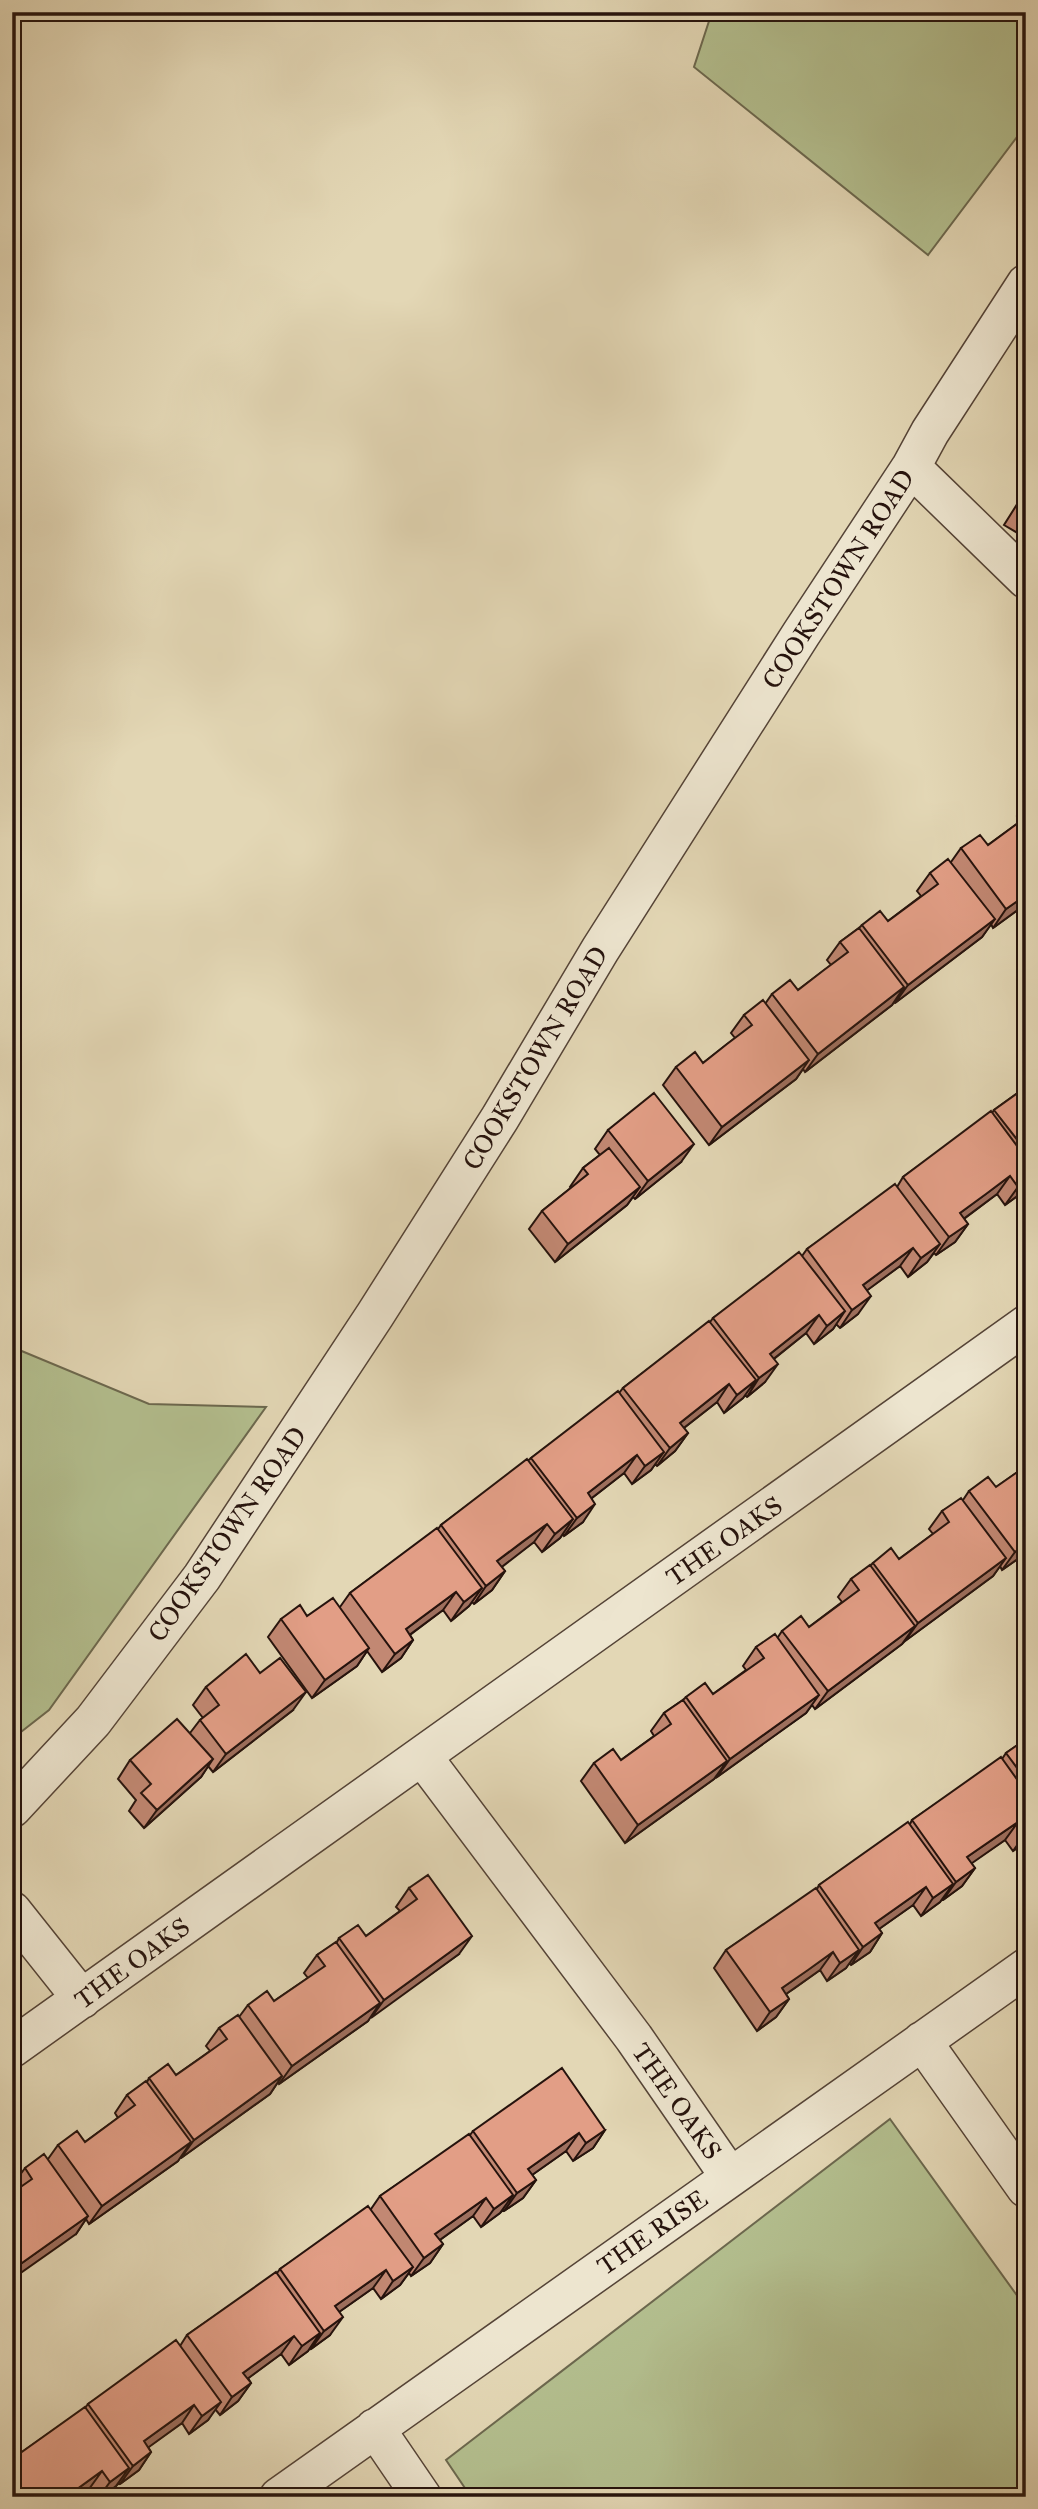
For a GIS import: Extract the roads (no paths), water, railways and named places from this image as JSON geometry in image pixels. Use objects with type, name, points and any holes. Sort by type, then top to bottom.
[{"type":"street","name":"COOKSTOWN ROAD","points":[[12,1808],[93,1721],[202,1577],[375,1315],[500,1118],[608,938],[1026,284]]},
{"type":"street","points":[[911,467],[1026,579]]},
{"type":"street","name":"THE OAKS","points":[[12,2049],[1026,1325]]},
{"type":"street","name":"THE OAKS","points":[[422,1756],[634,2038],[730,2177]]},
{"type":"street","points":[[12,1910],[82,1999]]},
{"type":"street","name":"THE RISE","points":[[279,2497],[1026,1968]]},
{"type":"street","points":[[922,2041],[1026,2188]]},
{"type":"street","points":[[375,2428],[422,2497]]}]
